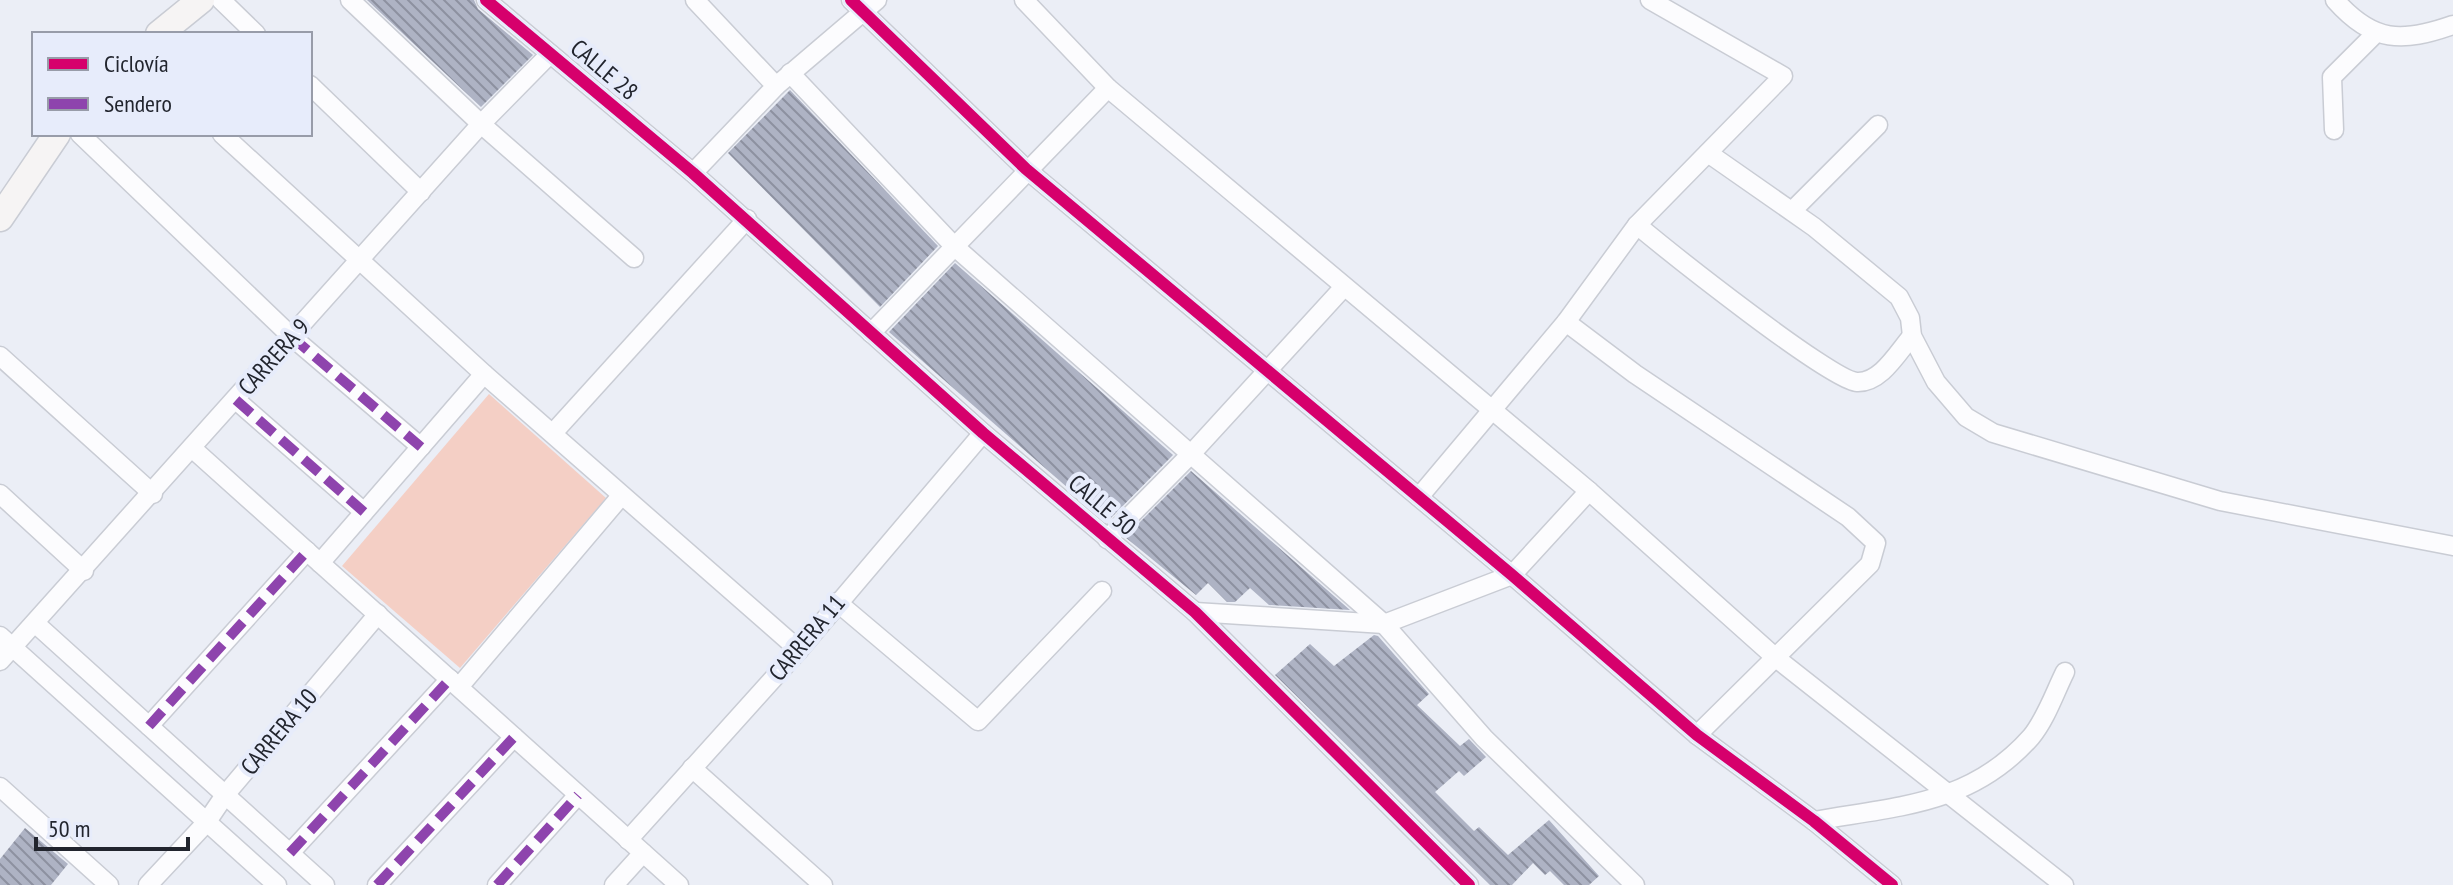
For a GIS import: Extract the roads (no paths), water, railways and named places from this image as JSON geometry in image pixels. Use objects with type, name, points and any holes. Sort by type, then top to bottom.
[{"type":"street","points":[[161,32],[201,0]]},
{"type":"street","points":[[221,0],[254,32]]},
{"type":"street","points":[[350,0],[481,124],[634,258]]},
{"type":"street","name":"CALLE 28","points":[[486,0],[693,173]]},
{"type":"street","points":[[695,0],[783,79],[955,247],[1384,624],[1484,738],[1635,885]]},
{"type":"street","points":[[693,173],[856,7],[877,0]]},
{"type":"street","points":[[1024,0],[1108,88],[1589,491],[1776,658],[2064,885]]},
{"type":"street","points":[[1419,497],[1566,322],[1637,225],[1783,76],[1650,0]]},
{"type":"street","points":[[2335,0],[2375,34],[2397,37],[2424,35],[2453,25]]},
{"type":"street","points":[[856,7],[1026,169],[1512,575],[1697,735],[1814,821],[1892,885]]},
{"type":"street","points":[[2334,130],[2332,77],[2375,34]]},
{"type":"street","name":"CARRERA 9","points":[[4,648],[36,624],[481,124],[550,54]]},
{"type":"street","points":[[312,87],[421,192]]},
{"type":"street","points":[[871,333],[1026,169],[1108,88]]},
{"type":"street","points":[[1792,211],[1878,125]]},
{"type":"street","points":[[0,218],[56,136]]},
{"type":"street","points":[[82,136],[292,337],[421,447]]},
{"type":"street","points":[[224,136],[484,374],[799,650]]},
{"type":"street","points":[[1708,153],[1792,211],[1899,297],[1910,318],[1912,336],[1936,382],[1966,417],[1993,433],[2220,501],[2453,546]]},
{"type":"street","name":"CALLE 30","points":[[693,173],[983,433],[1195,612],[1469,885]]},
{"type":"street","points":[[553,433],[747,219]]},
{"type":"street","points":[[1637,225],[1817,361],[1854,383],[1872,379],[1912,336]]},
{"type":"street","points":[[1107,539],[1192,453],[1343,288]]},
{"type":"street","points":[[1566,322],[1635,374],[1848,517],[1876,543],[1870,564],[1697,735]]},
{"type":"street","points":[[0,356],[153,494]]},
{"type":"street","points":[[149,726],[314,557],[364,512],[484,374]]},
{"type":"street","points":[[236,400],[364,512]]},
{"type":"street","name":"CARRERA 11","points":[[628,840],[799,650],[983,433]]},
{"type":"street","points":[[193,449],[679,885]]},
{"type":"street","points":[[1195,612],[1384,624],[1512,575],[1589,491]]},
{"type":"street","points":[[0,494],[84,571]]},
{"type":"street","points":[[290,853],[454,683],[621,496]]},
{"type":"street","points":[[837,602],[978,721],[1102,591]]},
{"type":"street","name":"CARRERA 10","points":[[148,885],[206,823],[225,795],[378,614]]},
{"type":"street","points":[[36,624],[325,885]]},
{"type":"street","points":[[4,648],[277,885]]},
{"type":"street","points":[[1814,821],[1948,796],[1986,778],[2033,735],[2065,672]]},
{"type":"street","points":[[377,885],[514,737]]},
{"type":"street","points":[[692,768],[823,885]]},
{"type":"street","points":[[0,787],[109,885]]},
{"type":"street","points":[[497,885],[578,795]]},
{"type":"street","points":[[614,885],[643,853]]}]
